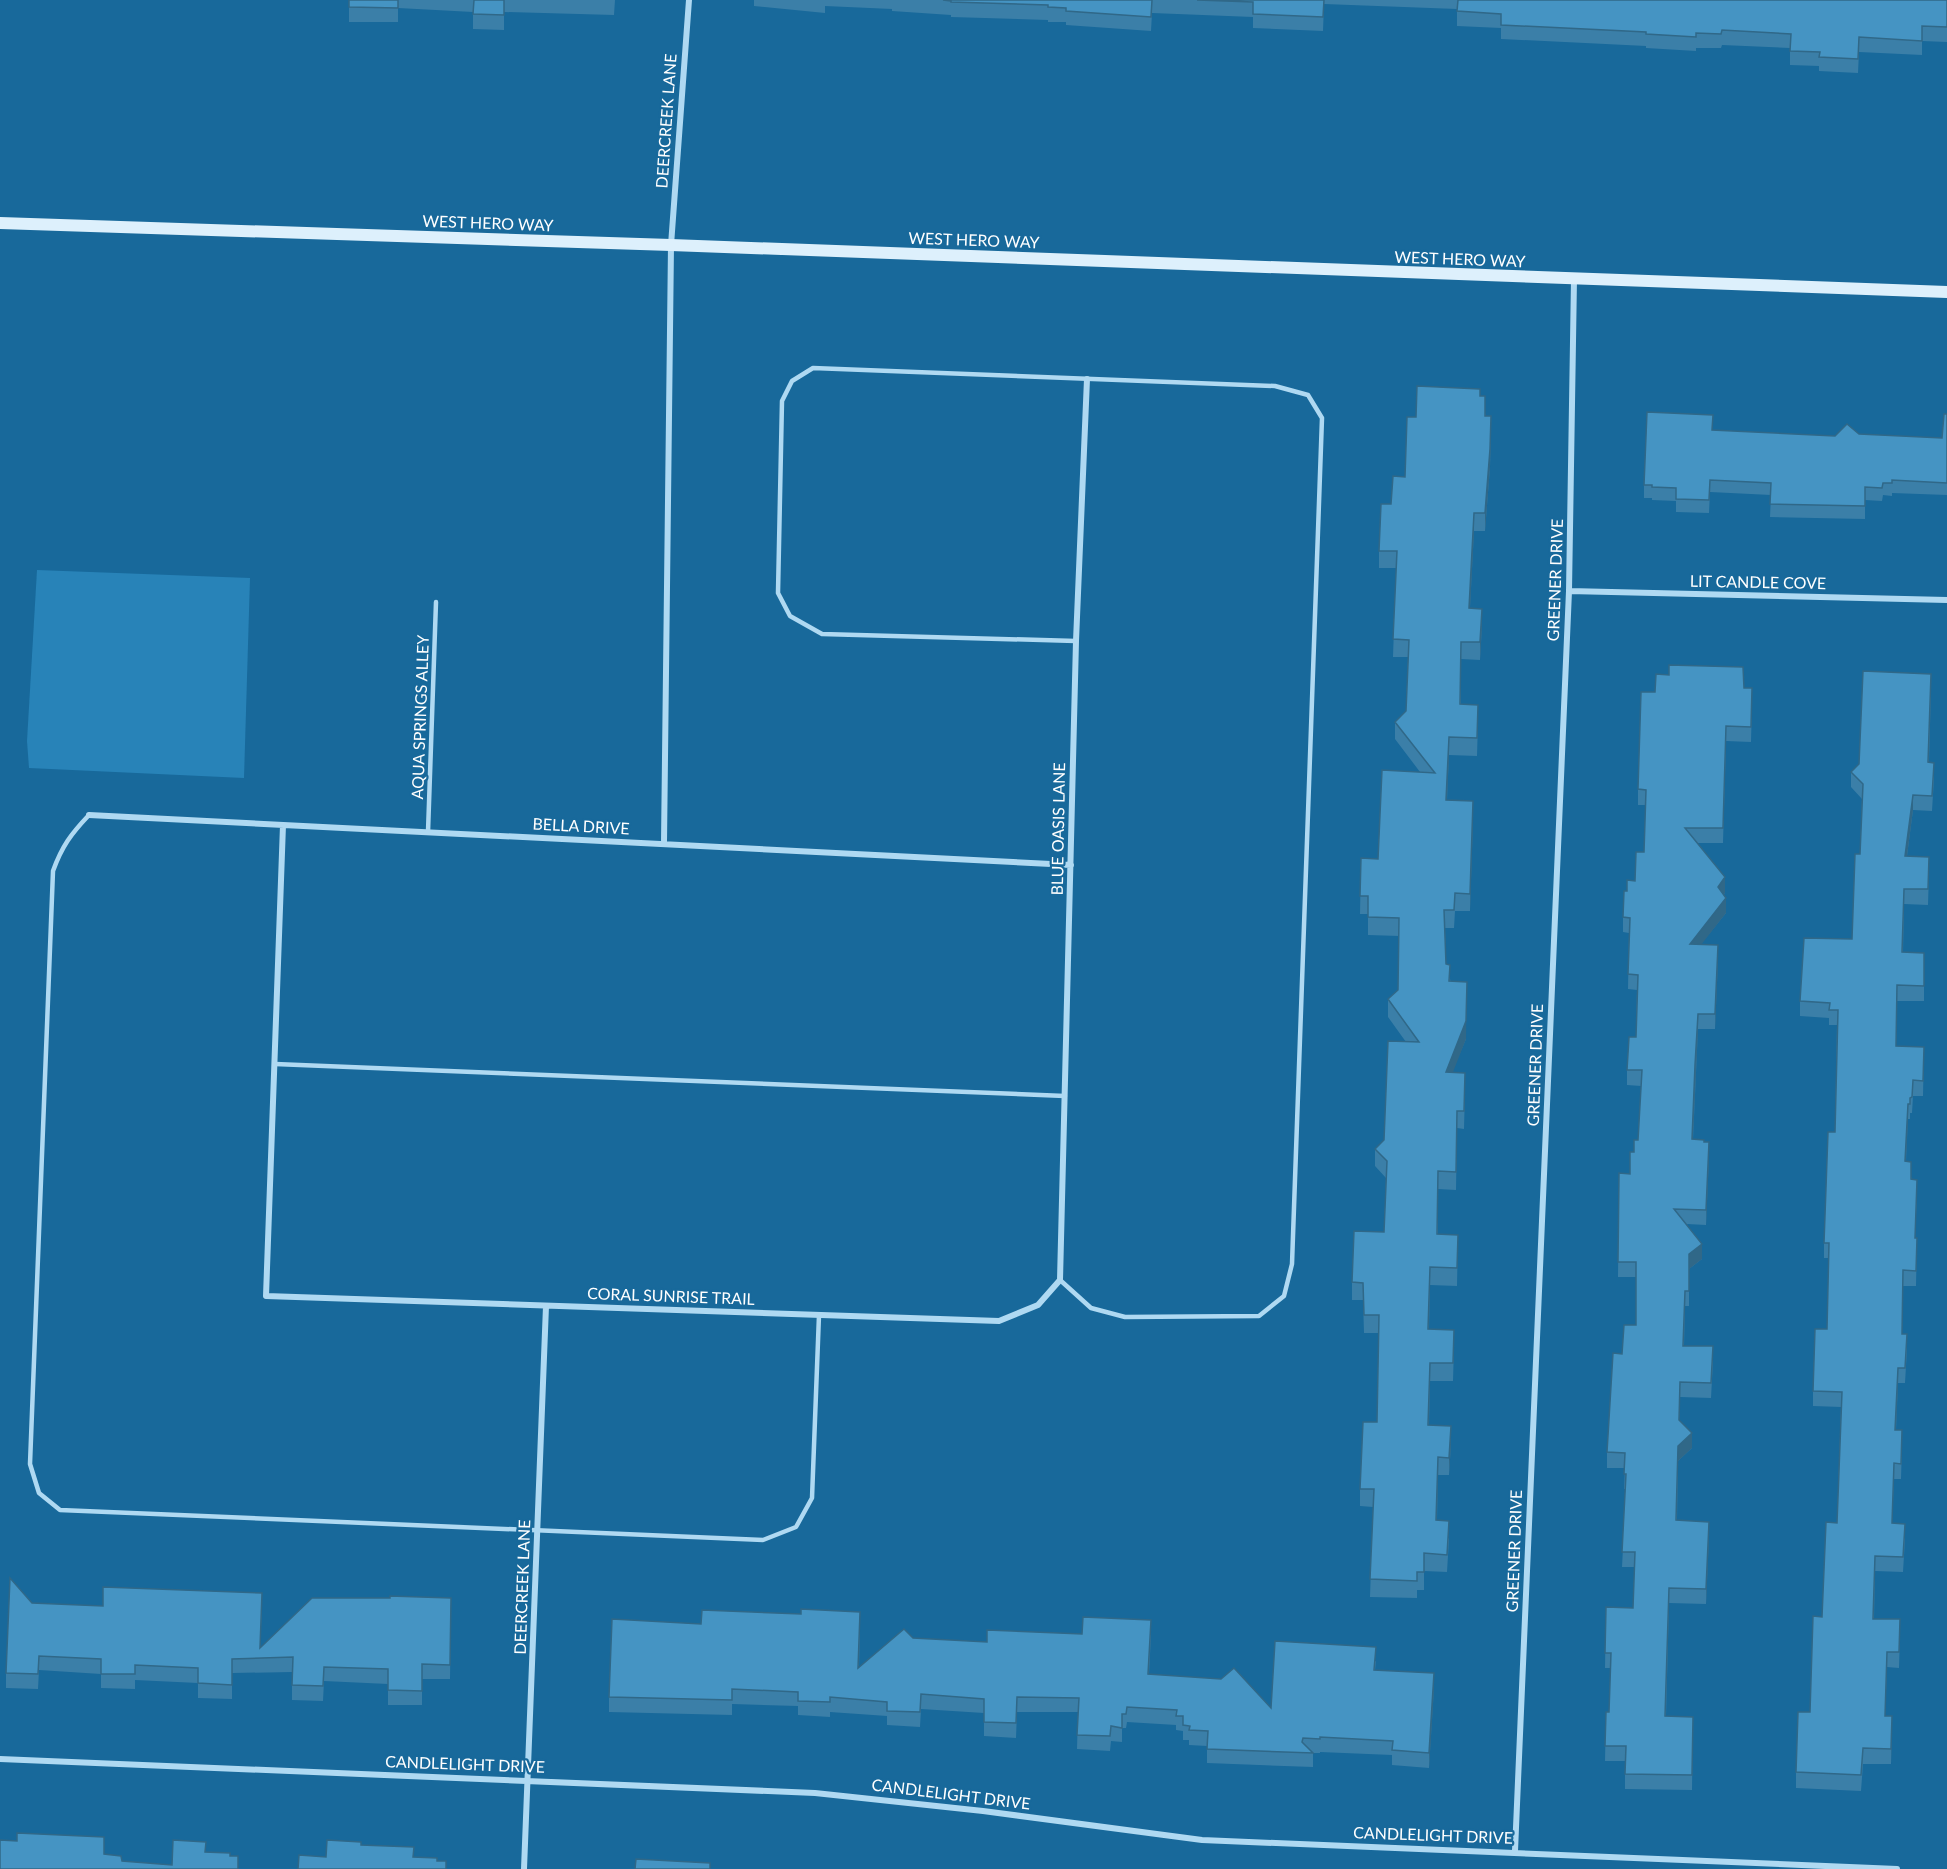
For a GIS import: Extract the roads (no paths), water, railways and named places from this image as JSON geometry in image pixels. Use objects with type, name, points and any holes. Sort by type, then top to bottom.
[{"type":"main road","name":"WEST HERO WAY","points":[[0,223],[1947,292]]},
{"type":"street","name":"DEERCREEK LANE","points":[[664,843],[671,245],[689,0]]},
{"type":"street","name":"GREENER DRIVE","points":[[1515,1851],[1569,591],[1574,279]]},
{"type":"street","name":"BLUE OASIS LANE","points":[[1060,1280],[1076,641],[1087,379]]},
{"type":"street","name":"LIT CANDLE COVE","points":[[1569,591],[1947,600]]},
{"type":"street","name":"BELLA DRIVE","points":[[89,815],[1071,865]]},
{"type":"street","points":[[274,1064],[283,825]]},
{"type":"street","name":"CORAL SUNRISE TRAIL","points":[[274,1064],[266,1296],[999,1321],[1038,1305],[1060,1280]]},
{"type":"street","name":"DEERCREEK LANE","points":[[524,1869],[546,1306]]},
{"type":"street","name":"CANDLELIGHT DRIVE","points":[[0,1760],[815,1792],[983,1811],[1202,1840],[1515,1851],[1897,1869]]},
{"type":"lane","points":[[1060,1280],[1091,1308],[1125,1317],[1259,1316],[1284,1296],[1292,1264],[1323,418],[1308,395],[1275,386],[813,368],[792,381],[782,401],[777,593],[790,616],[822,634],[1076,641]]},
{"type":"lane","name":"AQUA SPRINGS ALLEY","points":[[428,832],[436,602]]},
{"type":"lane","points":[[89,815],[61,849],[53,871],[30,1464],[39,1493],[60,1510],[763,1540],[796,1527],[812,1498],[819,1315]]},
{"type":"lane","points":[[274,1064],[1065,1096]]}]
